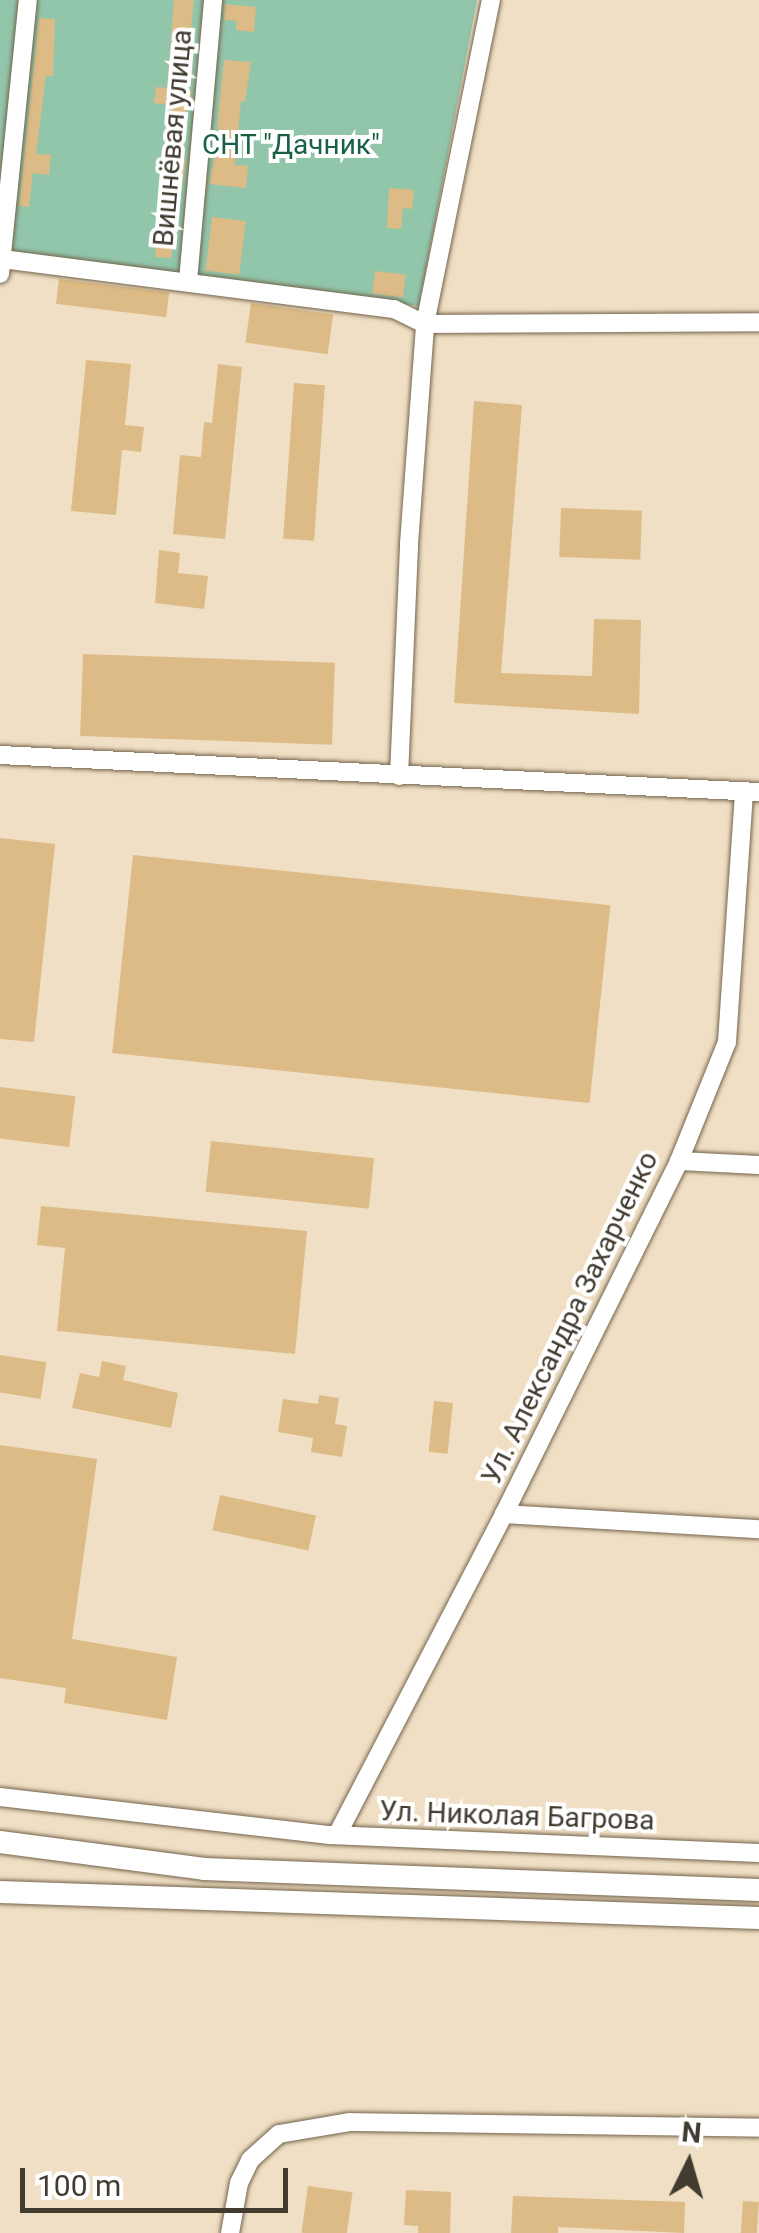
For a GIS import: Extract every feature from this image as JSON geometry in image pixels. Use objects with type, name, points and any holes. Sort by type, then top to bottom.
[{"type":"main road","points":[[0,1842],[204,1869],[759,1890]]},
{"type":"main road","points":[[0,1892],[759,1918]]},
{"type":"street","points":[[28,0],[1,266],[188,280],[394,309],[425,324],[759,322]]},
{"type":"street","name":"Вишнёвая улица","points":[[188,280],[213,0]]},
{"type":"street","points":[[399,776],[425,324],[491,0]]},
{"type":"street","points":[[0,755],[751,792]]},
{"type":"street","name":"Ул. Александра Захарченко","points":[[337,1836],[504,1514],[679,1161],[727,1042],[751,792]]},
{"type":"street","points":[[679,1161],[759,1165]]},
{"type":"street","points":[[504,1514],[759,1529]]},
{"type":"street","name":"Ул. Николая Багрова","points":[[0,1797],[337,1836],[759,1853]]},
{"type":"street","points":[[230,2233],[239,2183],[250,2160],[278,2134],[349,2122],[759,2128]]},
{"type":"green space","name":"СНТ \"Дачник\"","points":[[0,0],[477,0],[419,306],[0,256]]},
{"type":"building","points":[[174,0],[194,0],[184,90],[192,91],[187,107],[186,159],[171,258],[155,257],[171,105],[154,103],[156,87],[167,88]]},
{"type":"building","points":[[225,4],[256,7],[254,32],[236,30],[237,21],[224,20]]},
{"type":"building","points":[[39,18],[55,19],[53,76],[46,76],[36,154],[51,155],[49,175],[33,173],[29,207],[19,206]]},
{"type":"building","points":[[224,60],[251,62],[245,101],[241,101],[235,165],[248,166],[246,188],[209,184],[221,130],[217,129]]},
{"type":"building","points":[[389,188],[414,190],[412,209],[403,208],[401,229],[387,228]]},
{"type":"building","points":[[212,217],[246,221],[239,275],[205,271]]},
{"type":"building","points":[[375,271],[406,275],[403,298],[372,294]]},
{"type":"building","points":[[59,279],[169,293],[166,317],[56,304]]},
{"type":"building","points":[[251,303],[333,315],[328,354],[245,343]]},
{"type":"building","points":[[86,360],[131,364],[125,425],[144,427],[141,452],[122,450],[116,515],[71,511]]},
{"type":"building","points":[[218,364],[242,367],[225,539],[173,534],[180,455],[201,457],[204,422],[212,423]]},
{"type":"building","points":[[294,383],[325,385],[314,541],[283,539]]},
{"type":"building","points":[[474,401],[522,405],[501,673],[592,676],[594,619],[641,620],[639,714],[454,703]]},
{"type":"building","points":[[561,508],[642,511],[640,560],[559,557]]},
{"type":"building","points":[[159,550],[180,553],[178,573],[208,576],[204,609],[155,603]]},
{"type":"building","points":[[83,654],[335,663],[332,745],[80,736]]},
{"type":"building","points":[[0,838],[55,844],[34,1042],[0,1039]]},
{"type":"building","points":[[133,855],[610,905],[590,1103],[112,1053]]},
{"type":"building","points":[[0,1087],[75,1096],[69,1147],[0,1138]]},
{"type":"building","points":[[211,1141],[374,1158],[369,1209],[206,1192]]},
{"type":"building","points":[[41,1206],[307,1231],[295,1354],[57,1331],[65,1248],[37,1245]]},
{"type":"building","points":[[0,1355],[46,1362],[41,1399],[0,1392]]},
{"type":"building","points":[[102,1361],[126,1366],[123,1380],[178,1393],[171,1428],[72,1408],[80,1373],[99,1377]]},
{"type":"building","points":[[319,1395],[339,1398],[335,1424],[347,1426],[342,1457],[311,1452],[313,1438],[278,1432],[283,1399],[318,1404]]},
{"type":"building","points":[[434,1401],[453,1403],[448,1454],[429,1452]]},
{"type":"building","points":[[0,1445],[97,1459],[72,1639],[177,1657],[167,1720],[64,1703],[66,1688],[0,1678]]},
{"type":"building","points":[[220,1495],[316,1515],[308,1551],[213,1530]]},
{"type":"building","points":[[308,2186],[353,2192],[347,2233],[301,2233]]},
{"type":"building","points":[[406,2190],[451,2192],[450,2233],[418,2233],[418,2226],[404,2225]]},
{"type":"building","points":[[513,2196],[685,2202],[684,2233],[558,2227],[558,2233],[511,2233]]},
{"type":"building","points":[[743,2201],[759,2202],[757,2233],[741,2233]]}]
